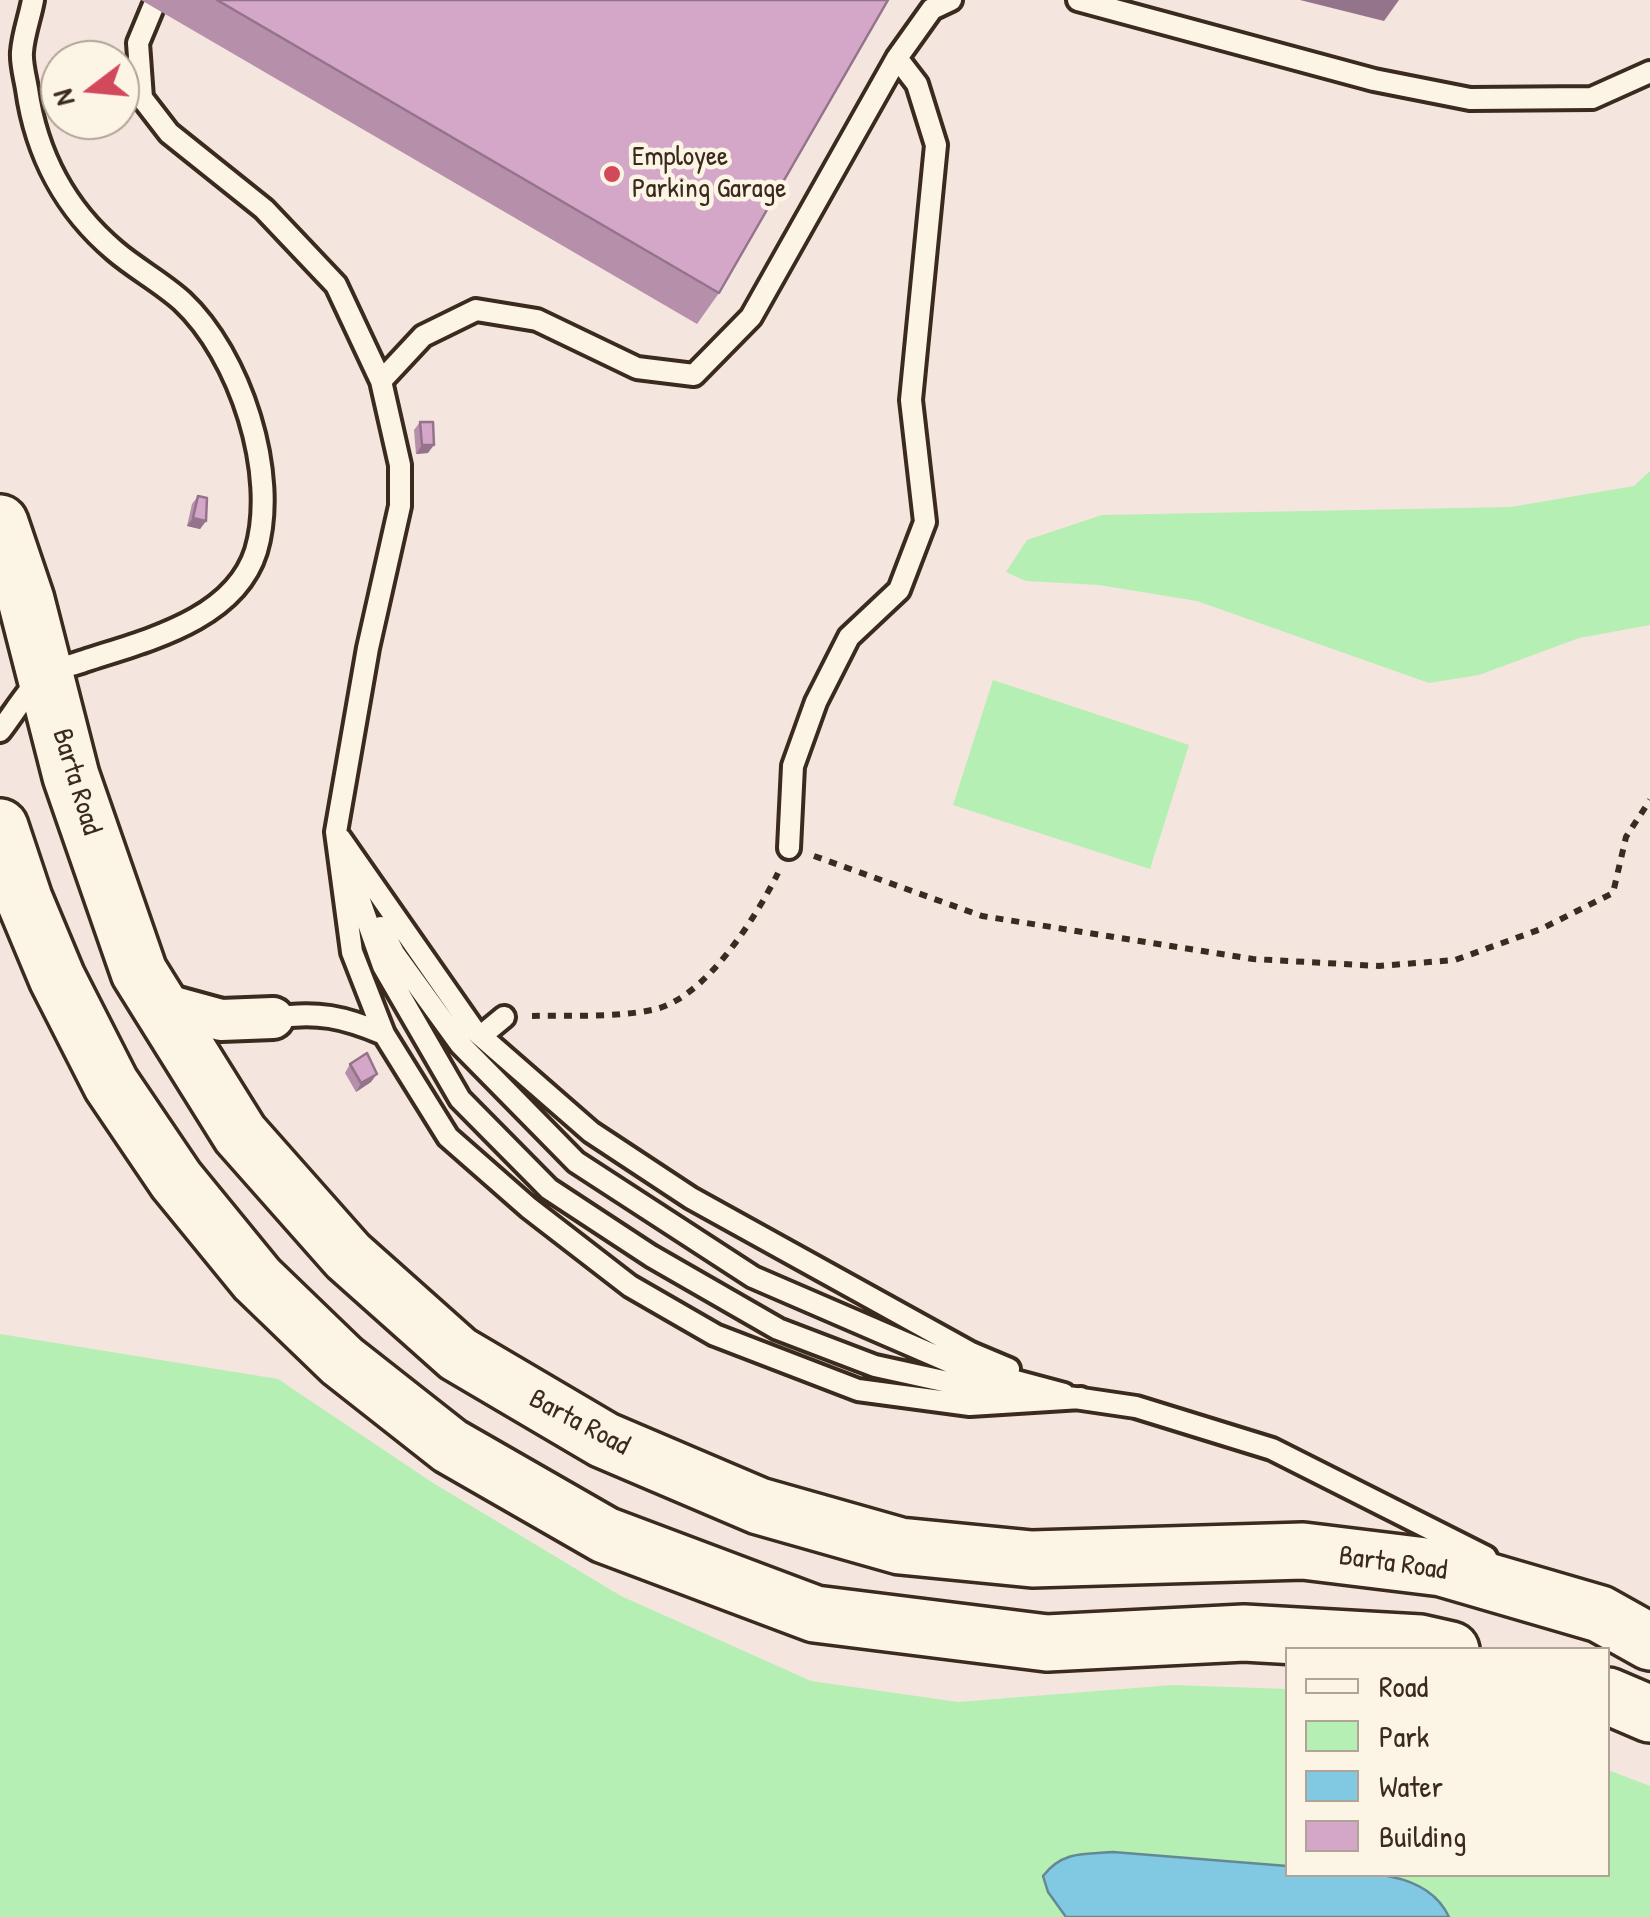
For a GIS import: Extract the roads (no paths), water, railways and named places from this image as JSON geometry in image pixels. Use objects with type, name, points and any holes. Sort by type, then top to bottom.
[{"type":"street","name":"Barta Road","points":[[0,522],[26,600],[71,776],[139,972],[240,1134],[348,1256],[458,1354],[604,1440],[760,1506],[900,1546],[1032,1560],[1304,1551],[1442,1568],[1600,1614],[1650,1642]]},
{"type":"street","points":[[0,827],[57,978],[111,1084],[176,1180],[257,1279],[342,1361],[450,1446],[605,1535],[815,1614],[1048,1643],[1244,1633],[1438,1647]]},
{"type":"street","points":[[159,1003],[222,1020],[273,1018]]},
{"type":"street","points":[[1610,1697],[1650,1714]]},
{"type":"lane","points":[[0,731],[46,674],[162,635],[212,608],[238,582],[254,556],[264,486],[248,412],[233,377],[198,321],[184,302],[115,251],[86,223],[51,173],[31,116],[22,53],[34,0]]},
{"type":"lane","points":[[380,381],[423,336],[476,310],[537,320],[637,368],[694,375],[751,317],[897,58],[932,9],[952,0]]},
{"type":"lane","points":[[1078,0],[1374,80],[1470,99],[1592,98],[1650,72]]},
{"type":"lane","points":[[153,7],[138,43],[142,98],[169,134],[264,209],[336,285],[380,381],[400,465],[400,506],[368,648],[336,832],[352,952],[384,1034],[448,1137],[529,1208],[630,1286],[716,1336],[858,1390],[970,1405],[1081,1398]]},
{"type":"lane","points":[[788,848],[793,766],[816,702],[848,637],[899,590],[925,522],[912,400],[936,145],[918,84],[897,58]]},
{"type":"lane","points":[[336,832],[481,1036],[591,1132],[691,1198],[971,1353],[1081,1398]]},
{"type":"lane","points":[[336,832],[383,966],[460,1099],[550,1189],[650,1256],[778,1329],[875,1366],[975,1388],[1136,1407],[1272,1449],[1600,1614]]},
{"type":"lane","points":[[336,832],[394,953],[460,1044],[576,1162],[753,1276],[959,1366],[1081,1398]]},
{"type":"lane","points":[[273,1018],[305,1013],[349,1019],[384,1034]]},
{"type":"lane","points":[[481,1036],[504,1018]]},
{"type":"water","points":[[1113,1852],[1285,1866],[1285,1877],[1389,1877],[1420,1887],[1437,1899],[1449,1917],[1066,1917],[1048,1892],[1043,1876],[1058,1862],[1083,1854]]},
{"type":"place","name":"Employee Parking Garage","points":[[612,174]]}]
